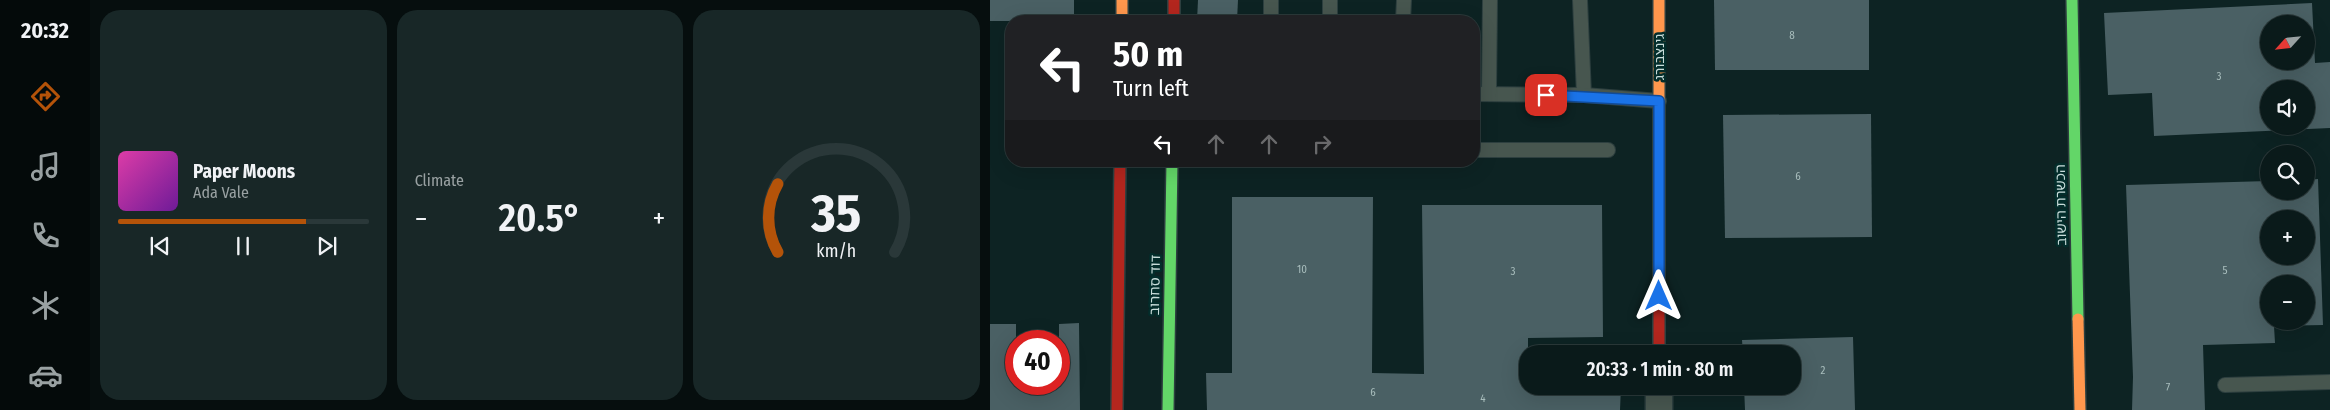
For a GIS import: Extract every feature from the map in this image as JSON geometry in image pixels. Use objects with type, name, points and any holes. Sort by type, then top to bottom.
[{"type":"street","points":[[1122,0],[1122,15]]},
{"type":"street","points":[[1174,0],[1174,15]]},
{"type":"street","name":"גינצבורג","points":[[1659,0],[1659,345]]},
{"type":"street","name":"הכשרת הישוב","points":[[2072,0],[2080,410]]},
{"type":"street","points":[[1116,410],[1120,167]]},
{"type":"street","name":"דוד סחרוב","points":[[1168,410],[1172,167]]},
{"type":"street","points":[[1659,395],[1659,410]]},
{"type":"lane","points":[[1271,15],[1272,0]]},
{"type":"lane","points":[[1330,0],[1330,15]]},
{"type":"lane","points":[[1403,15],[1404,0]]},
{"type":"lane","points":[[1490,0],[1490,94]]},
{"type":"lane","points":[[1580,0],[1584,96]]},
{"type":"lane","points":[[1480,94],[1584,96],[1659,101]]},
{"type":"lane","points":[[1480,150],[1608,150]]},
{"type":"lane","points":[[2226,385],[2330,382]]},
{"type":"building","points":[[990,0],[1074,0],[1074,15],[1005,15],[1005,21],[990,21]]},
{"type":"building","points":[[1198,0],[1238,0],[1237,15],[1197,15]]},
{"type":"building","points":[[1714,0],[1869,0],[1869,70],[1715,70]]},
{"type":"building","points":[[2312,3],[2313,15],[2260,15],[2260,70],[2315,70],[2315,63],[2330,62],[2330,128],[2315,129],[2315,80],[2260,80],[2260,131],[2154,136],[2152,93],[2108,95],[2104,13]]},
{"type":"building","points":[[1871,114],[1872,237],[1725,238],[1723,115]]},
{"type":"building","points":[[2315,179],[2318,179],[2323,325],[2315,325],[2315,275],[2260,275],[2260,330],[2274,330],[2275,343],[2203,345],[2205,410],[2132,410],[2133,377],[2126,185],[2260,181],[2260,200],[2315,200]]},
{"type":"building","points":[[1232,197],[1373,197],[1372,373],[1424,374],[1422,205],[1602,205],[1603,337],[1528,338],[1528,345],[1519,345],[1519,395],[1621,395],[1620,410],[1207,410],[1206,373],[1232,373]]},
{"type":"building","points":[[1079,323],[1080,410],[990,410],[990,324],[1016,324],[1016,330],[1005,330],[1005,395],[1070,395],[1070,330],[1059,330],[1059,324]]},
{"type":"building","points":[[1853,337],[1855,410],[1745,410],[1744,395],[1801,395],[1801,345],[1742,345],[1742,340]]},
{"type":"traffic: fast","points":[[2072,0],[2078,319]]},
{"type":"traffic: fast","points":[[1168,410],[1172,167]]},
{"type":"traffic: slow","points":[[1122,0],[1122,15]]},
{"type":"traffic: slow","points":[[1659,0],[1659,115]]},
{"type":"traffic: slow","points":[[2078,319],[2080,410]]},
{"type":"traffic: jam","points":[[1174,0],[1174,15]]},
{"type":"traffic: jam","points":[[1659,115],[1659,345]]},
{"type":"traffic: jam","points":[[1117,410],[1120,167]]},
{"type":"route","points":[[1546,95],[1659,101],[1659,296]]}]
